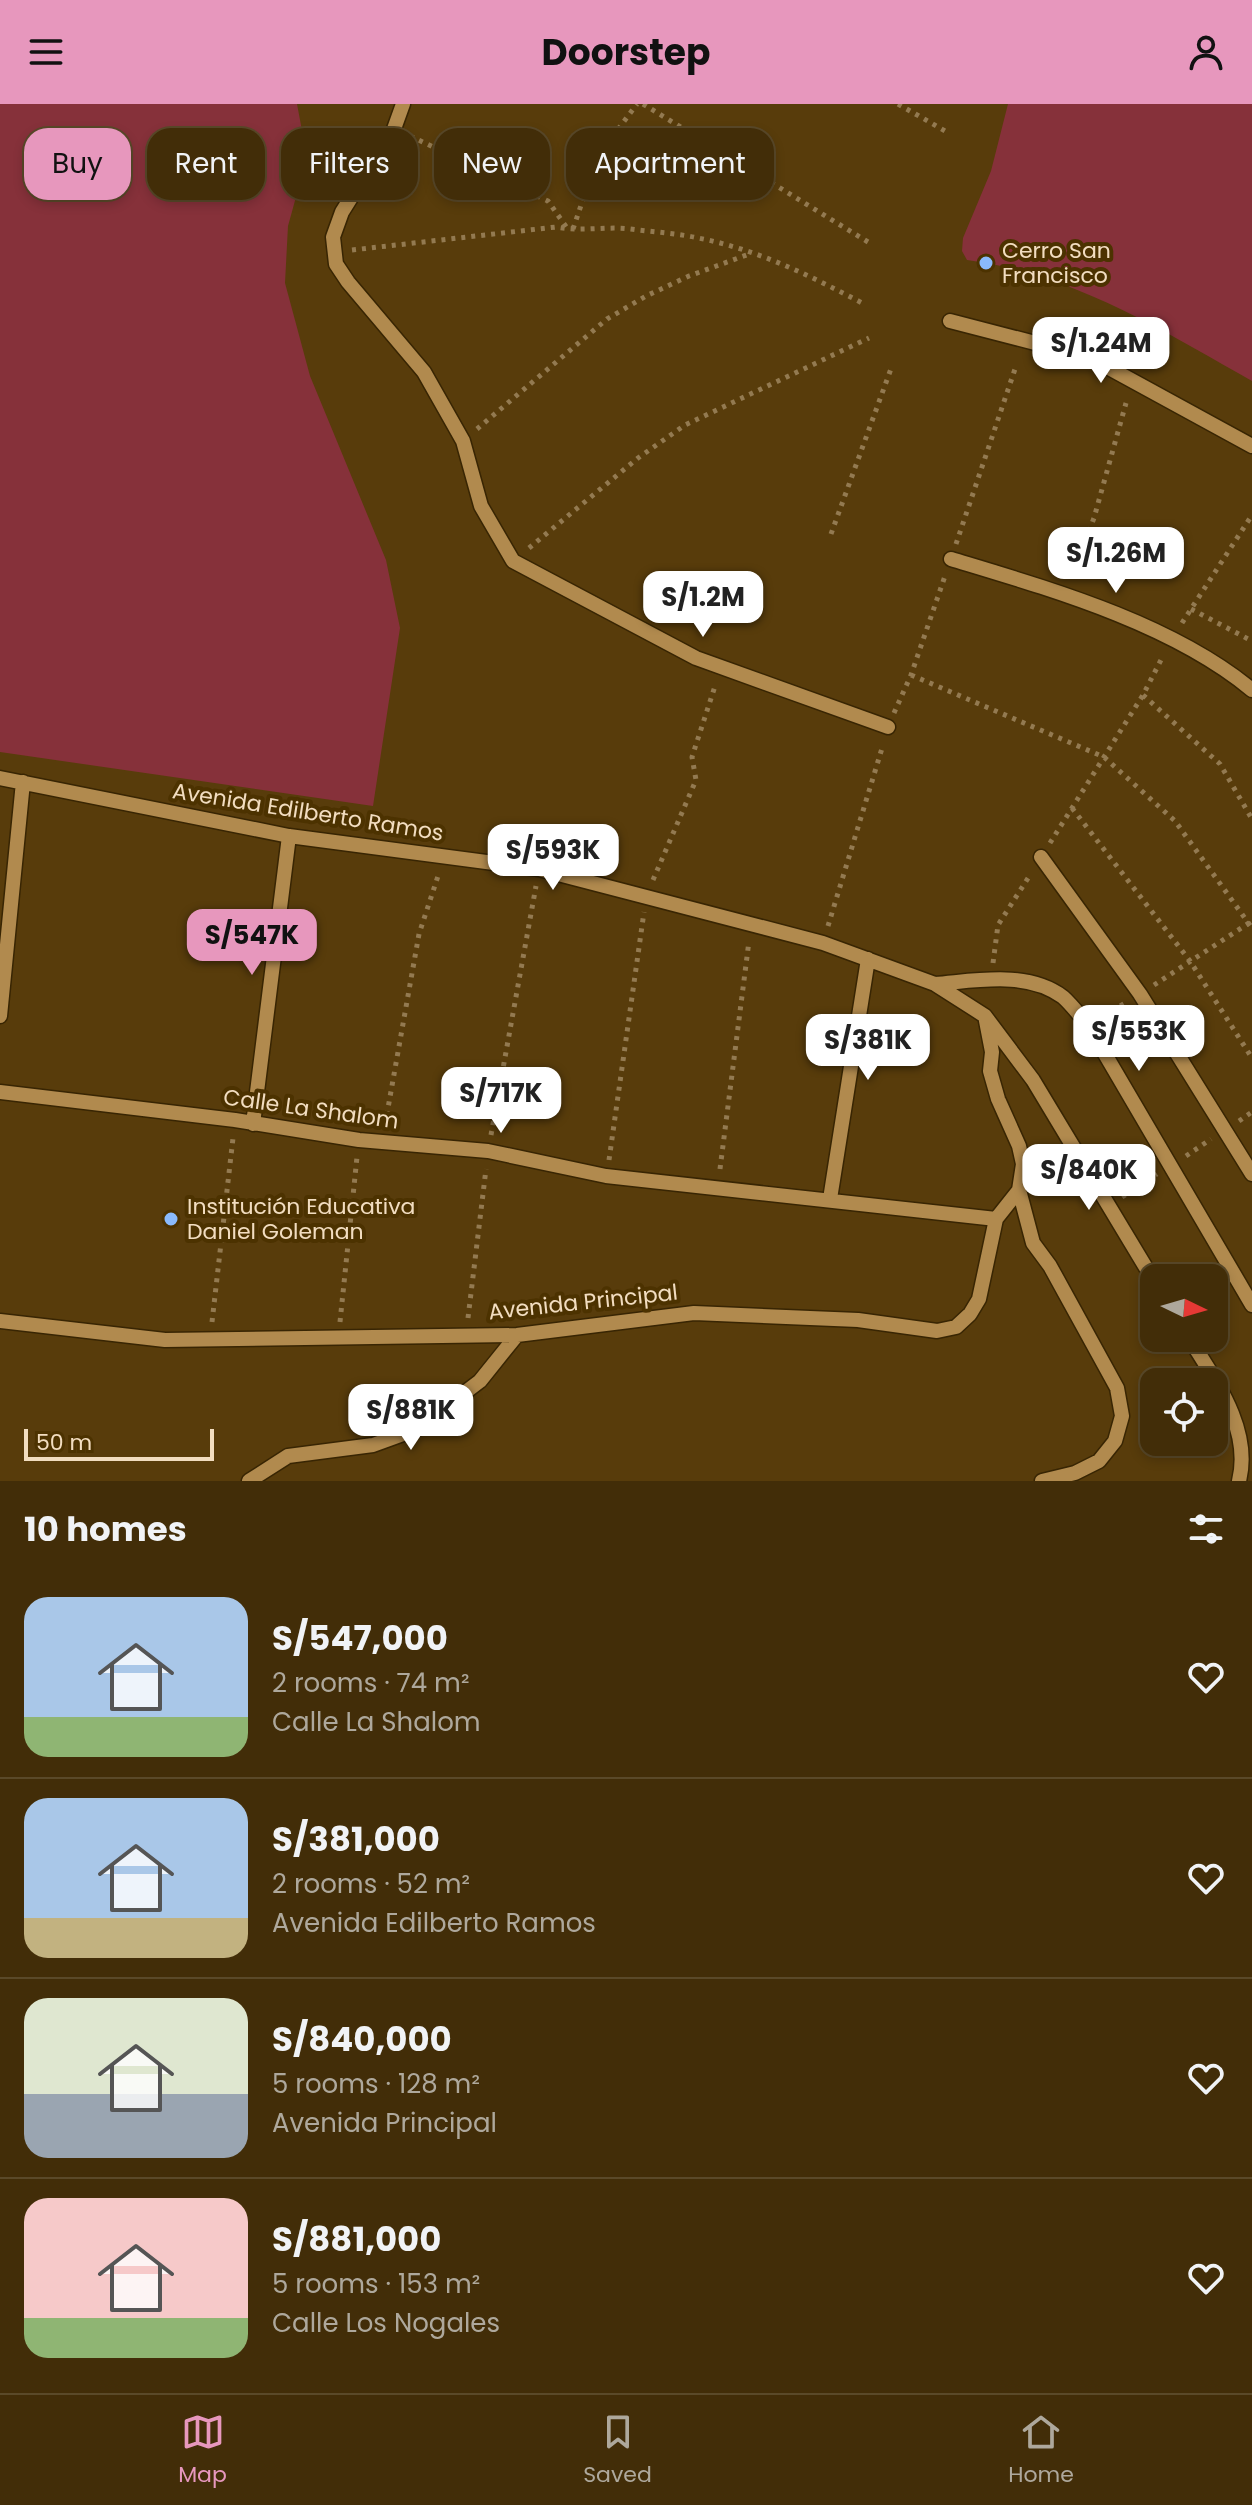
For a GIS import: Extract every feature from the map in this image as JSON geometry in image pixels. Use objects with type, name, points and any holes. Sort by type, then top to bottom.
[{"type":"street","points":[[394,128],[403,104]]},
{"type":"street","points":[[350,200],[333,237],[336,264],[424,372],[463,441],[481,506],[513,561],[696,658],[888,727]]},
{"type":"street","points":[[950,321],[1089,357],[1252,446]]},
{"type":"street","points":[[951,559],[1065,594],[1171,639],[1252,690]]},
{"type":"street","name":"Avenida Edilberto Ramos","points":[[0,778],[289,836],[539,869],[823,943],[935,984],[985,1016],[1033,1080],[1144,1264]]},
{"type":"street","points":[[0,1016],[23,782]]},
{"type":"street","points":[[253,1124],[289,836]]},
{"type":"street","points":[[1041,857],[1140,994],[1252,1174]]},
{"type":"street","points":[[830,1199],[868,959]]},
{"type":"street","points":[[935,984],[1007,979],[1044,988],[1063,997],[1088,1025],[1252,1305]]},
{"type":"street","points":[[985,1016],[992,1052],[990,1071],[1023,1164],[1019,1190],[1033,1243],[1050,1266],[1117,1388],[1122,1416],[1115,1441],[1099,1461],[1075,1473],[1042,1481]]},
{"type":"street","name":"Calle La Shalom","points":[[0,1092],[235,1120],[359,1140],[488,1151],[606,1176],[996,1219]]},
{"type":"street","points":[[996,1219],[1019,1190]]},
{"type":"street","name":"Avenida Principal","points":[[0,1321],[165,1340],[517,1335],[694,1313],[858,1320],[937,1331],[956,1327],[970,1314],[979,1299],[996,1219]]},
{"type":"street","points":[[249,1481],[288,1456],[373,1445],[417,1429],[480,1381],[517,1335]]},
{"type":"street","points":[[1198,1352],[1227,1399],[1242,1448],[1240,1480]]},
{"type":"path","points":[[570,229],[591,176],[619,128],[640,104],[868,242]]},
{"type":"path","points":[[898,104],[945,131]]},
{"type":"path","points":[[418,140],[548,201],[570,229]]},
{"type":"path","points":[[335,252],[556,227],[615,227],[699,238],[753,252],[864,304]]},
{"type":"path","points":[[463,441],[607,319],[689,276],[753,252]]},
{"type":"path","points":[[513,561],[638,458],[685,425],[869,338]]},
{"type":"path","points":[[831,534],[892,366]]},
{"type":"path","points":[[888,727],[911,675],[1015,369]]},
{"type":"path","points":[[1065,594],[1094,518],[1126,403]]},
{"type":"path","points":[[990,980],[998,925],[1143,695],[1171,639],[1252,515]]},
{"type":"path","points":[[823,943],[888,727],[951,559]]},
{"type":"path","points":[[1191,609],[1252,641]]},
{"type":"path","points":[[911,675],[1104,757],[1175,821],[1251,924],[1088,1025]]},
{"type":"path","points":[[1143,695],[1220,764],[1252,819]]},
{"type":"path","points":[[1072,808],[1190,961],[1252,1058]]},
{"type":"path","points":[[382,1142],[419,934],[445,857]]},
{"type":"path","points":[[466,1336],[488,1151],[539,869]]},
{"type":"path","points":[[718,1188],[751,924]]},
{"type":"path","points":[[210,1339],[235,1120]]},
{"type":"path","points":[[338,1338],[359,1140]]},
{"type":"shaded area","points":[[0,104],[297,104],[302,128],[281,128],[281,200],[295,200],[288,226],[285,283],[310,376],[386,560],[400,628],[373,806],[0,752]]},
{"type":"shaded area","points":[[1008,104],[1252,104],[1252,381],[1150,324],[1080,291],[1006,267],[967,260],[962,251],[963,238],[991,171]]},
{"type":"place","name":"Cerro San Francisco","points":[[986,263]]},
{"type":"place","name":"Institución Educativa Daniel Goleman","points":[[171,1219]]}]
